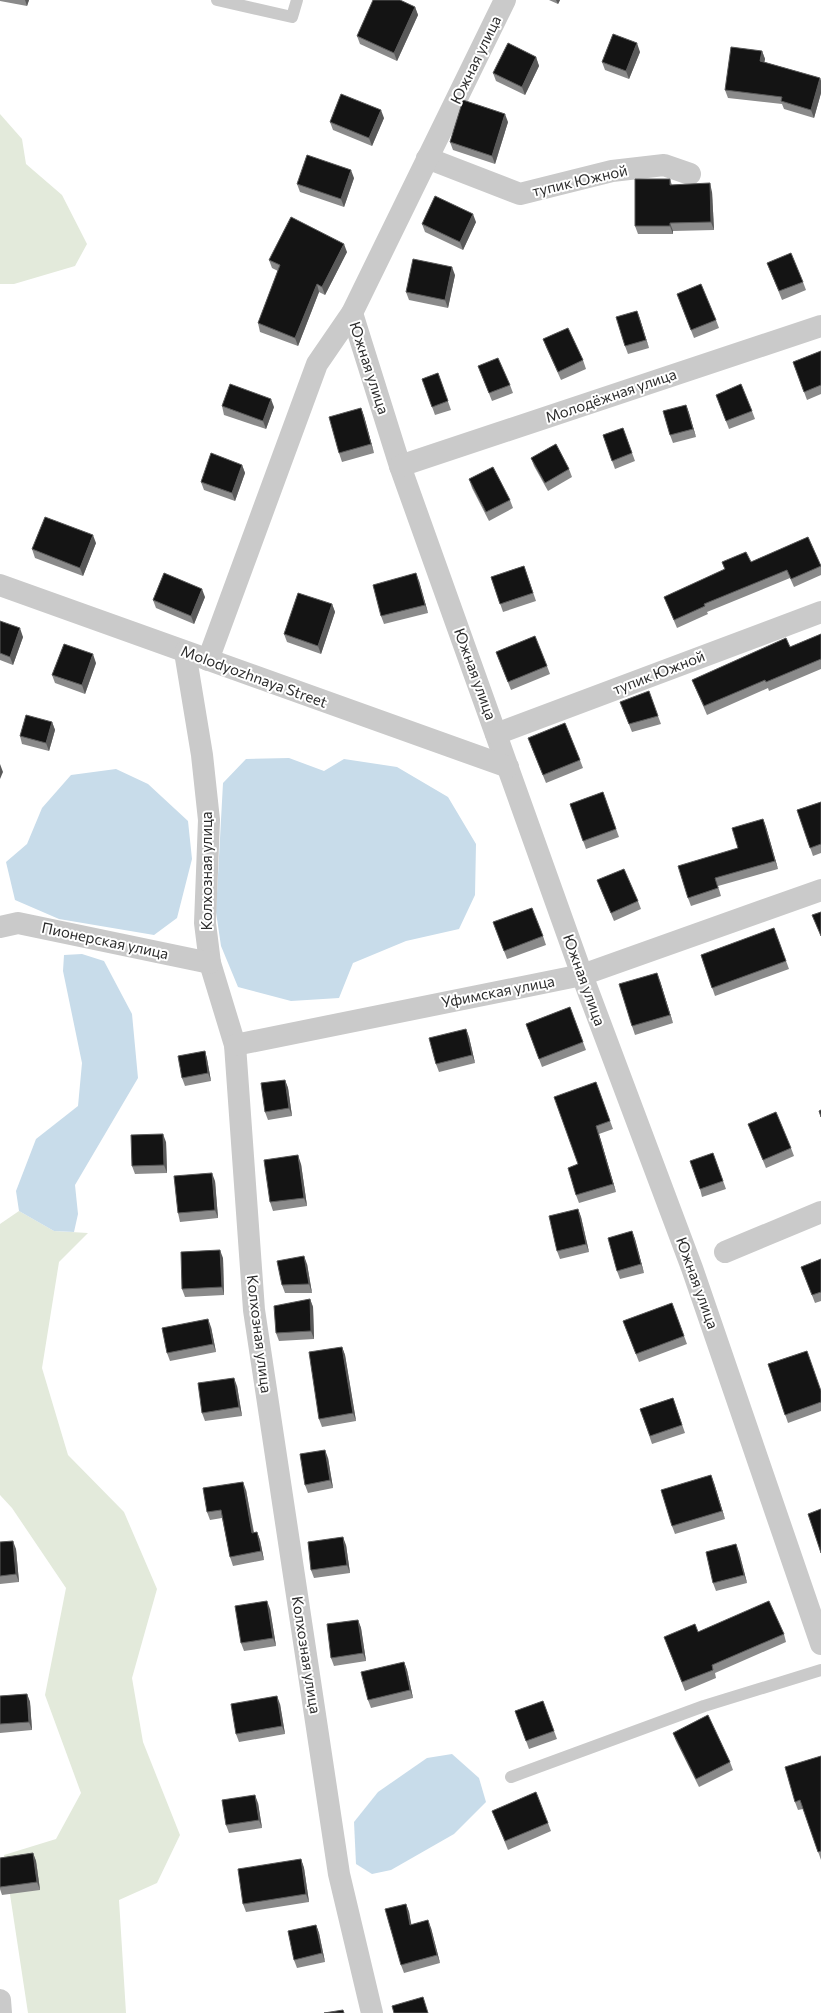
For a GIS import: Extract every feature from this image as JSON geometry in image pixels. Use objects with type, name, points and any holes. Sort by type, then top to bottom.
[{"type":"street","name":"Южная улица","points":[[208,660],[317,364],[352,313],[505,0]]},
{"type":"street","name":"тупик Южной","points":[[427,158],[520,194],[612,171],[664,165],[690,174]]},
{"type":"street","name":"Южная улица","points":[[352,313],[400,466],[582,975],[692,1268],[821,1644]]},
{"type":"street","name":"Молодёжная улица","points":[[400,466],[821,326]]},
{"type":"street","name":"Molodyozhnaya Street","points":[[0,585],[508,766]]},
{"type":"street","name":"тупик Южной","points":[[496,734],[821,612]]},
{"type":"street","name":"Колхозная улица","points":[[185,652],[202,755],[209,820],[205,923],[210,963],[235,1046],[254,1310],[339,1874],[372,2013]]},
{"type":"street","name":"Уфимская улица","points":[[235,1046],[582,975],[821,890]]},
{"type":"street","name":"Пионерская улица","points":[[0,926],[18,923],[210,963]]},
{"type":"street","points":[[725,1252],[821,1212]]},
{"type":"street","points":[[0,2000],[1,2013]]},
{"type":"lane","points":[[217,0],[292,17],[297,0]]},
{"type":"lane","points":[[511,1777],[704,1706],[821,1670]]},
{"type":"green space","points":[[0,114],[22,139],[26,164],[62,195],[87,244],[75,266],[14,284],[0,284]]},
{"type":"green space","points":[[19,1211],[54,1231],[88,1233],[59,1262],[42,1368],[68,1455],[124,1512],[157,1589],[132,1678],[143,1742],[180,1835],[157,1883],[119,1900],[126,2013],[28,2013],[4,1855],[56,1839],[81,1793],[45,1695],[66,1588],[12,1508],[0,1495],[0,1224]]},
{"type":"water","points":[[289,758],[324,771],[344,759],[397,767],[448,797],[476,844],[475,895],[459,929],[406,941],[353,963],[339,998],[291,1001],[238,987],[221,946],[216,912],[223,783],[246,759]]},
{"type":"water","points":[[116,769],[148,784],[188,821],[192,859],[177,918],[154,935],[59,919],[15,900],[6,862],[27,844],[42,808],[71,775]]},
{"type":"water","points":[[82,954],[104,961],[132,1014],[138,1078],[75,1185],[78,1214],[74,1232],[54,1231],[19,1211],[16,1191],[36,1139],[78,1106],[82,1063],[63,971],[64,955]]},
{"type":"water","points":[[452,1754],[479,1778],[486,1802],[454,1834],[391,1870],[372,1874],[356,1864],[354,1822],[378,1792],[427,1758]]},
{"type":"building","points":[[373,0],[400,0],[415,7],[394,53],[357,36]]},
{"type":"building","points":[[613,34],[637,43],[626,71],[602,62]]},
{"type":"building","points":[[508,43],[536,57],[522,87],[493,73]]},
{"type":"building","points":[[731,47],[762,51],[760,61],[820,78],[811,110],[781,101],[782,97],[725,90]]},
{"type":"building","points":[[341,94],[381,110],[369,138],[330,122]]},
{"type":"building","points":[[463,100],[505,114],[492,156],[450,142]]},
{"type":"building","points":[[307,155],[351,170],[341,199],[297,184]]},
{"type":"building","points":[[635,179],[670,179],[670,185],[710,183],[711,222],[670,223],[670,226],[635,226]]},
{"type":"building","points":[[435,196],[473,214],[460,242],[422,224]]},
{"type":"building","points":[[291,217],[344,244],[322,287],[317,284],[295,338],[258,323],[280,265],[269,260]]},
{"type":"building","points":[[791,253],[803,282],[779,291],[767,263]]},
{"type":"building","points":[[413,259],[452,267],[445,300],[406,292]]},
{"type":"building","points":[[701,284],[716,320],[691,330],[677,294]]},
{"type":"building","points":[[637,311],[646,340],[625,346],[616,317]]},
{"type":"building","points":[[568,328],[583,360],[558,372],[543,339]]},
{"type":"building","points":[[821,351],[821,385],[804,392],[793,362]]},
{"type":"building","points":[[498,358],[510,385],[489,393],[478,366]]},
{"type":"building","points":[[438,373],[448,401],[432,407],[422,379]]},
{"type":"building","points":[[230,384],[271,399],[263,421],[222,406]]},
{"type":"building","points":[[741,384],[752,411],[726,421],[716,395]]},
{"type":"building","points":[[686,405],[693,429],[670,435],[663,411]]},
{"type":"building","points":[[361,408],[371,444],[339,453],[329,417]]},
{"type":"building","points":[[623,428],[632,453],[612,461],[603,435]]},
{"type":"building","points":[[556,444],[569,469],[545,483],[531,458]]},
{"type":"building","points":[[211,453],[242,465],[232,493],[201,482]]},
{"type":"building","points":[[493,467],[510,500],[486,512],[469,479]]},
{"type":"building","points":[[45,517],[93,535],[80,568],[32,549]]},
{"type":"building","points":[[808,537],[821,566],[791,579],[787,570],[704,604],[705,606],[674,620],[664,597],[725,569],[722,562],[746,552],[751,562]]},
{"type":"building","points":[[524,566],[533,593],[500,604],[491,577]]},
{"type":"building","points":[[164,573],[202,589],[191,616],[153,600]]},
{"type":"building","points":[[416,573],[425,605],[381,616],[373,585]]},
{"type":"building","points":[[298,593],[332,604],[318,646],[284,634]]},
{"type":"building","points":[[0,621],[20,628],[10,657],[0,653]]},
{"type":"building","points":[[821,634],[821,659],[766,682],[765,680],[704,706],[692,680],[786,638],[790,647]]},
{"type":"building","points":[[535,636],[547,666],[508,682],[496,652]]},
{"type":"building","points":[[64,644],[93,654],[82,685],[52,675]]},
{"type":"building","points":[[649,691],[658,716],[629,724],[620,702]]},
{"type":"building","points":[[26,715],[52,722],[46,743],[20,736]]},
{"type":"building","points":[[565,723],[580,760],[543,775],[528,738]]},
{"type":"building","points":[[603,792],[616,829],[583,841],[570,804]]},
{"type":"building","points":[[821,802],[821,844],[810,848],[797,810]]},
{"type":"building","points":[[763,819],[775,861],[715,878],[718,888],[688,898],[678,866],[738,848],[732,828]]},
{"type":"building","points":[[624,869],[638,901],[611,913],[597,880]]},
{"type":"building","points":[[532,908],[543,936],[504,951],[493,922]]},
{"type":"building","points":[[821,912],[821,936],[812,915]]},
{"type":"building","points":[[774,928],[786,961],[712,988],[701,955]]},
{"type":"building","points":[[657,973],[670,1015],[632,1026],[619,984]]},
{"type":"building","points":[[570,1007],[583,1042],[539,1059],[526,1024]]},
{"type":"building","points":[[466,1029],[472,1055],[436,1064],[429,1038]]},
{"type":"building","points":[[205,1051],[208,1073],[182,1078],[178,1056]]},
{"type":"building","points":[[285,1080],[289,1108],[265,1112],[261,1083]]},
{"type":"building","points":[[596,1082],[610,1121],[596,1126],[613,1184],[576,1195],[568,1168],[578,1164],[554,1097]]},
{"type":"building","points":[[776,1112],[791,1148],[763,1160],[748,1124]]},
{"type":"building","points":[[163,1134],[164,1165],[132,1166],[131,1135]]},
{"type":"building","points":[[713,1153],[723,1181],[700,1189],[690,1161]]},
{"type":"building","points":[[298,1155],[304,1198],[270,1202],[264,1160]]},
{"type":"building","points":[[212,1173],[215,1210],[178,1213],[174,1176]]},
{"type":"building","points":[[578,1209],[586,1244],[557,1251],[549,1216]]},
{"type":"building","points":[[632,1231],[641,1264],[617,1271],[608,1238]]},
{"type":"building","points":[[220,1250],[222,1287],[182,1289],[181,1252]]},
{"type":"building","points":[[304,1256],[309,1284],[282,1285],[277,1261]]},
{"type":"building","points":[[821,1259],[821,1292],[812,1295],[801,1267]]},
{"type":"building","points":[[310,1299],[311,1331],[276,1333],[274,1306]]},
{"type":"building","points":[[672,1303],[684,1336],[636,1354],[623,1321]]},
{"type":"building","points":[[208,1319],[213,1344],[167,1353],[162,1328]]},
{"type":"building","points":[[342,1347],[353,1413],[319,1419],[309,1352]]},
{"type":"building","points":[[807,1351],[821,1391],[821,1402],[785,1415],[768,1364]]},
{"type":"building","points":[[234,1378],[239,1407],[202,1413],[198,1383]]},
{"type":"building","points":[[673,1398],[682,1425],[650,1436],[640,1409]]},
{"type":"building","points":[[325,1450],[330,1480],[305,1485],[300,1454]]},
{"type":"building","points":[[711,1475],[722,1511],[672,1526],[661,1490]]},
{"type":"building","points":[[243,1482],[252,1533],[257,1532],[261,1551],[230,1557],[221,1510],[207,1512],[203,1488]]},
{"type":"building","points":[[821,1509],[821,1553],[808,1514]]},
{"type":"building","points":[[343,1537],[347,1565],[311,1570],[308,1542]]},
{"type":"building","points":[[13,1541],[16,1574],[0,1576],[0,1542]]},
{"type":"building","points":[[736,1544],[744,1575],[713,1583],[706,1552]]},
{"type":"building","points":[[267,1601],[273,1638],[241,1643],[235,1606]]},
{"type":"building","points":[[769,1601],[784,1634],[712,1665],[713,1670],[682,1682],[664,1637],[695,1624],[698,1632]]},
{"type":"building","points":[[358,1620],[363,1653],[331,1658],[327,1624]]},
{"type":"building","points":[[404,1662],[410,1690],[368,1700],[361,1672]]},
{"type":"building","points":[[27,1694],[29,1722],[0,1724],[0,1696]]},
{"type":"building","points":[[277,1696],[282,1726],[236,1734],[231,1704]]},
{"type":"building","points":[[543,1701],[554,1731],[526,1741],[515,1711]]},
{"type":"building","points":[[708,1715],[730,1762],[696,1779],[673,1733]]},
{"type":"building","points":[[821,1756],[821,1851],[818,1852],[800,1800],[795,1802],[785,1767]]},
{"type":"building","points":[[536,1792],[548,1823],[505,1841],[492,1811]]},
{"type":"building","points":[[255,1795],[259,1820],[226,1825],[222,1800]]},
{"type":"building","points":[[33,1853],[37,1882],[0,1887],[0,1858]]},
{"type":"building","points":[[301,1859],[306,1894],[243,1904],[238,1869]]},
{"type":"building","points":[[406,1904],[410,1925],[428,1920],[437,1955],[401,1965],[385,1909]]},
{"type":"building","points":[[316,1925],[322,1953],[294,1960],[288,1931]]},
{"type":"building","points":[[423,1997],[428,2013],[394,2013],[392,2006]]},
{"type":"building","points":[[343,2010],[344,2013],[324,2013]]}]
